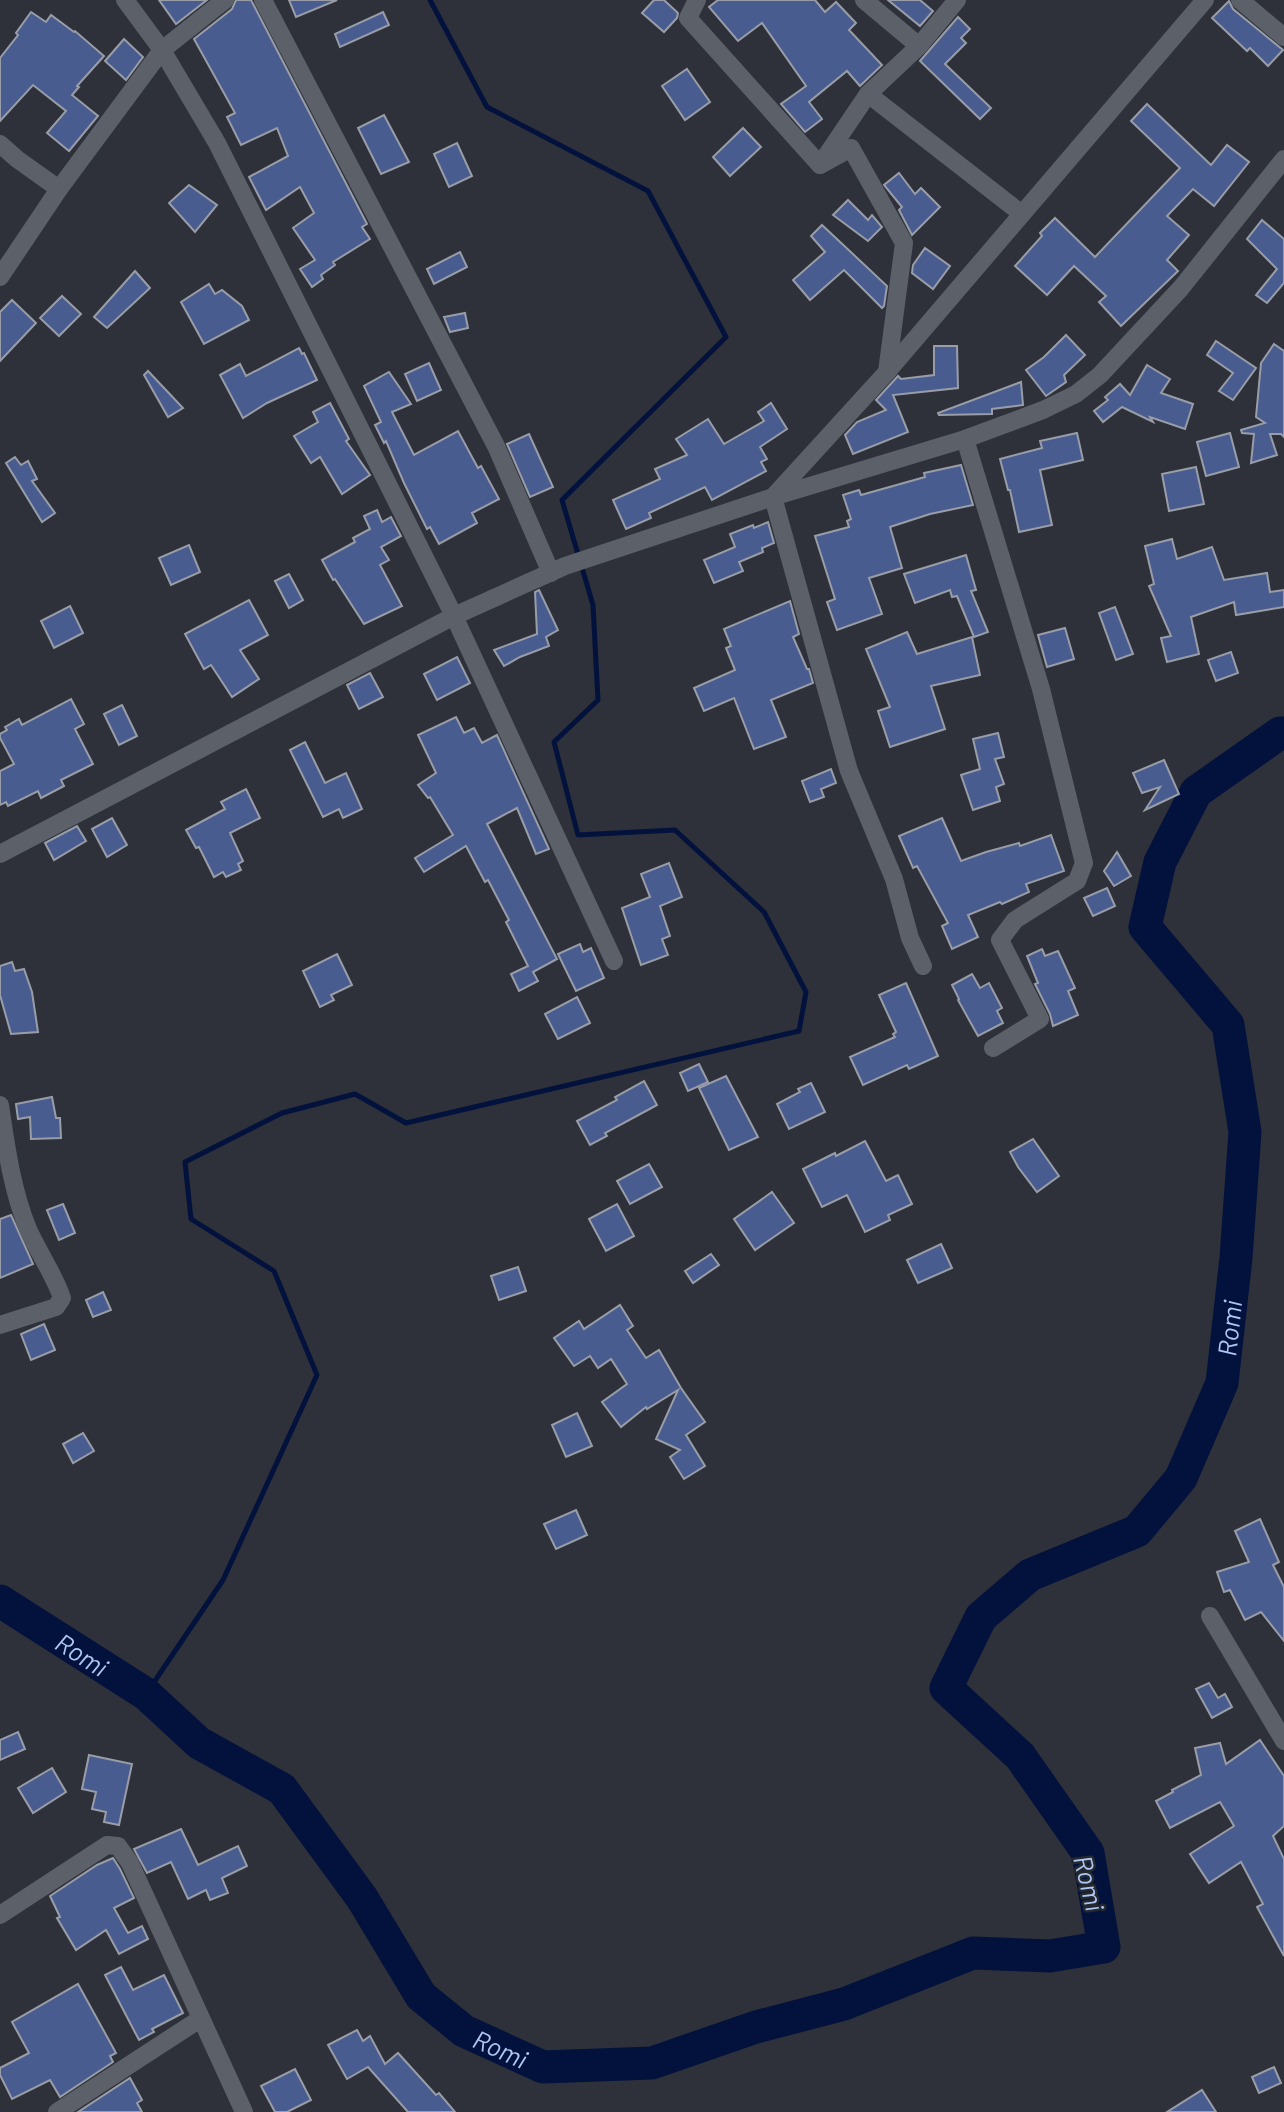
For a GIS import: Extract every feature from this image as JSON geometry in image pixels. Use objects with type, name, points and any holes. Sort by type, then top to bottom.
[{"type":"street","points":[[125,0],[162,50],[217,143],[454,616],[614,961]]},
{"type":"street","points":[[0,277],[59,189],[162,50],[225,0]]},
{"type":"street","points":[[263,0],[558,570]]},
{"type":"street","points":[[697,0],[688,18],[820,165]]},
{"type":"street","points":[[864,0],[919,47]]},
{"type":"street","points":[[820,165],[868,94],[919,47],[957,0]]},
{"type":"street","points":[[773,497],[887,372],[1205,0]]},
{"type":"street","points":[[1240,0],[1284,37]]},
{"type":"street","points":[[868,94],[1022,214]]},
{"type":"street","points":[[0,144],[59,189]]},
{"type":"street","points":[[820,165],[851,148],[904,243],[887,372]]},
{"type":"street","points":[[0,854],[454,616],[558,570],[773,497],[965,439],[1043,410],[1076,394],[1100,375],[1181,288],[1284,159]]},
{"type":"street","points":[[965,439],[1041,689],[1084,863],[1077,881],[1015,920],[1000,940],[1040,1019],[993,1048]]},
{"type":"street","points":[[773,497],[849,771],[894,879],[910,938],[923,966]]},
{"type":"street","points":[[0,844],[21,841]]},
{"type":"street","points":[[0,1105],[14,1181],[27,1227],[62,1298],[57,1307],[0,1325]]},
{"type":"street","points":[[1210,1616],[1284,1741]]},
{"type":"street","points":[[0,1915],[107,1845],[118,1846],[130,1863],[244,2112]]},
{"type":"street","points":[[57,2112],[200,2019]]},
{"type":"building","points":[[159,0],[207,0],[176,24]]},
{"type":"building","points":[[236,0],[251,0],[367,224],[362,227],[370,239],[333,262],[335,265],[321,275],[323,279],[312,287],[300,269],[315,260],[293,228],[314,213],[300,187],[266,210],[249,177],[288,156],[277,128],[241,145],[227,117],[235,113],[194,39],[232,9]]},
{"type":"building","points":[[289,0],[337,0],[296,17]]},
{"type":"building","points":[[654,0],[664,0],[678,13],[677,18],[664,32],[642,13]]},
{"type":"building","points":[[718,0],[815,0],[825,12],[836,2],[856,23],[849,30],[882,65],[860,86],[847,71],[809,102],[822,119],[805,132],[781,104],[806,86],[762,23],[738,41],[709,7]]},
{"type":"building","points":[[888,0],[920,0],[933,11],[920,26]]},
{"type":"building","points":[[1229,1],[1233,9],[1283,50],[1268,66],[1250,48],[1247,51],[1212,18]]},
{"type":"building","points":[[31,12],[46,22],[51,15],[104,56],[72,95],[98,116],[69,151],[47,133],[66,111],[33,85],[0,121],[0,58]]},
{"type":"building","points":[[383,12],[389,25],[340,47],[335,34]]},
{"type":"building","points":[[958,17],[970,29],[961,38],[966,43],[945,64],[991,108],[980,119],[920,61]]},
{"type":"building","points":[[124,39],[143,57],[126,80],[105,61]]},
{"type":"building","points":[[687,69],[710,102],[685,120],[662,86]]},
{"type":"building","points":[[1147,104],[1211,165],[1227,145],[1249,162],[1214,206],[1193,189],[1167,216],[1189,235],[1167,260],[1178,271],[1121,326],[1099,302],[1106,296],[1074,266],[1047,295],[1015,266],[1055,218],[1095,257],[1180,168],[1131,121]]},
{"type":"building","points":[[384,115],[409,162],[381,174],[358,128]]},
{"type":"building","points":[[743,128],[761,147],[730,176],[713,157]]},
{"type":"building","points":[[457,143],[472,176],[449,187],[434,154]]},
{"type":"building","points":[[899,173],[915,194],[921,188],[940,207],[912,235],[899,210],[902,207],[884,185]]},
{"type":"building","points":[[189,185],[217,205],[195,232],[169,203]]},
{"type":"building","points":[[848,200],[868,220],[872,215],[882,227],[868,241],[833,215]]},
{"type":"building","points":[[1262,220],[1284,239],[1284,283],[1267,303],[1256,295],[1277,269],[1247,239]]},
{"type":"building","points":[[822,225],[887,286],[882,308],[844,270],[810,300],[793,280],[825,252],[811,236]]},
{"type":"building","points":[[925,248],[950,266],[933,289],[912,273],[913,265]]},
{"type":"building","points":[[460,252],[467,267],[434,284],[427,269]]},
{"type":"building","points":[[135,271],[150,288],[107,328],[94,317]]},
{"type":"building","points":[[209,284],[215,294],[222,290],[242,306],[249,320],[204,344],[181,302]]},
{"type":"building","points":[[62,296],[81,314],[59,336],[40,318]]},
{"type":"building","points":[[12,300],[36,323],[0,361],[0,312]]},
{"type":"building","points":[[465,313],[468,328],[450,332],[444,317]]},
{"type":"building","points":[[1066,335],[1085,355],[1064,375],[1066,382],[1046,396],[1026,370]]},
{"type":"building","points":[[1216,341],[1256,368],[1233,400],[1219,391],[1233,373],[1207,355]]},
{"type":"building","points":[[1274,344],[1284,351],[1284,437],[1281,434],[1270,434],[1277,455],[1251,463],[1254,434],[1242,433],[1241,430],[1265,423],[1256,417],[1261,363]]},
{"type":"building","points":[[934,346],[957,346],[958,388],[893,395],[908,432],[853,454],[845,435],[857,422],[886,410],[876,400],[898,376],[901,379],[934,375]]},
{"type":"building","points":[[299,348],[317,380],[267,403],[243,418],[220,375],[240,364],[246,376]]},
{"type":"building","points":[[429,363],[441,390],[417,401],[405,374]]},
{"type":"building","points":[[1147,365],[1170,379],[1161,393],[1193,404],[1185,429],[1150,417],[1153,422],[1122,407],[1103,422],[1094,411],[1108,400],[1105,397],[1120,384],[1130,395]]},
{"type":"building","points":[[148,371],[183,408],[168,417],[144,375]]},
{"type":"building","points":[[389,372],[411,404],[392,412],[414,455],[458,431],[499,499],[472,513],[477,523],[439,544],[430,527],[427,529],[386,441],[384,443],[375,425],[381,422],[364,386]]},
{"type":"building","points":[[1021,382],[1023,405],[992,409],[992,414],[938,413]]},
{"type":"building","points":[[330,403],[349,439],[346,441],[370,475],[342,494],[320,457],[311,463],[294,436],[318,422],[313,412]]},
{"type":"building","points":[[771,403],[787,429],[760,447],[767,459],[761,462],[766,471],[712,500],[705,487],[649,513],[651,518],[626,529],[613,500],[660,479],[655,469],[687,455],[676,439],[708,419],[724,444],[764,421],[758,412]]},
{"type":"building","points":[[1077,433],[1083,460],[1040,470],[1052,525],[1019,532],[1000,459],[1042,448],[1040,441]]},
{"type":"building","points":[[1230,433],[1239,467],[1206,476],[1197,442]]},
{"type":"building","points":[[529,434],[553,487],[530,497],[507,444]]},
{"type":"building","points":[[15,457],[21,465],[28,461],[37,479],[32,481],[55,513],[42,522],[6,463]]},
{"type":"building","points":[[961,465],[973,505],[930,514],[890,527],[902,568],[869,578],[882,614],[837,630],[827,602],[835,599],[815,536],[849,527],[847,521],[851,519],[843,495],[859,490],[861,495],[925,477],[924,473]]},
{"type":"building","points":[[1196,467],[1204,504],[1169,511],[1162,474]]},
{"type":"building","points":[[377,510],[382,522],[391,517],[401,536],[381,547],[389,560],[380,565],[402,606],[364,624],[322,560],[355,542],[353,538],[370,529],[364,516]]},
{"type":"building","points":[[768,522],[774,543],[762,548],[763,552],[739,562],[743,571],[714,583],[704,560],[735,547],[730,534]]},
{"type":"building","points":[[1172,539],[1177,559],[1212,547],[1224,580],[1267,573],[1270,592],[1284,590],[1284,607],[1236,615],[1234,602],[1191,617],[1199,654],[1167,662],[1161,638],[1171,636],[1149,586],[1154,584],[1145,546]]},
{"type":"building","points":[[189,545],[200,572],[171,585],[159,558]]},
{"type":"building","points":[[966,555],[976,590],[971,591],[988,632],[974,637],[957,596],[952,597],[950,590],[915,603],[904,574]]},
{"type":"building","points":[[289,574],[303,600],[289,608],[275,581]]},
{"type":"building","points":[[539,590],[558,630],[546,637],[549,646],[504,666],[494,650],[537,634],[535,592]]},
{"type":"building","points":[[249,600],[268,635],[240,650],[259,679],[232,697],[211,665],[204,669],[185,634]]},
{"type":"building","points":[[790,601],[799,634],[793,637],[813,683],[771,700],[786,737],[754,749],[734,698],[704,711],[694,688],[735,670],[726,648],[731,646],[724,629]]},
{"type":"building","points":[[70,606],[83,633],[54,648],[41,621]]},
{"type":"building","points":[[1115,607],[1133,654],[1116,660],[1099,613]]},
{"type":"building","points":[[1065,628],[1074,659],[1047,667],[1038,635]]},
{"type":"building","points":[[907,632],[917,654],[972,637],[980,675],[931,686],[945,729],[890,747],[878,711],[890,707],[866,649]]},
{"type":"building","points":[[1231,652],[1238,673],[1216,681],[1208,660]]},
{"type":"building","points":[[457,657],[470,683],[437,700],[424,674]]},
{"type":"building","points":[[370,673],[383,697],[359,709],[347,685]]},
{"type":"building","points":[[71,699],[84,724],[75,729],[93,764],[61,780],[64,786],[41,798],[38,791],[8,806],[6,802],[0,805],[0,771],[14,764],[0,734],[7,730],[5,727],[19,719],[22,725]]},
{"type":"building","points":[[122,705],[137,736],[119,745],[104,714]]},
{"type":"building","points":[[456,717],[464,733],[474,728],[482,743],[497,735],[549,849],[536,854],[517,808],[487,824],[557,959],[533,972],[538,981],[519,991],[511,974],[528,966],[506,922],[509,920],[466,846],[424,872],[415,858],[453,835],[430,797],[428,798],[418,785],[436,773],[418,735]]},
{"type":"building","points":[[998,733],[1004,757],[995,759],[1004,784],[996,787],[1000,801],[973,810],[961,775],[980,769],[973,739]]},
{"type":"building","points":[[305,742],[325,783],[346,773],[362,809],[343,818],[339,809],[323,817],[290,750]]},
{"type":"building","points":[[1164,760],[1179,794],[1145,810],[1160,787],[1142,793],[1133,773]]},
{"type":"building","points":[[831,769],[836,783],[821,789],[824,797],[810,802],[802,781]]},
{"type":"building","points":[[246,789],[260,818],[230,833],[243,861],[238,864],[241,870],[226,877],[223,872],[214,877],[199,847],[196,848],[186,830],[225,809],[221,802]]},
{"type":"building","points":[[112,818],[127,845],[107,857],[92,829]]},
{"type":"building","points":[[942,818],[961,861],[1051,835],[1064,871],[1026,884],[1029,892],[968,915],[978,937],[952,949],[942,926],[948,923],[917,866],[913,868],[899,836]]},
{"type":"building","points":[[77,826],[86,841],[54,860],[45,843]]},
{"type":"building","points":[[1117,852],[1131,876],[1114,886],[1104,871]]},
{"type":"building","points":[[669,863],[682,897],[660,906],[670,936],[662,939],[668,955],[641,965],[622,908],[650,897],[641,874]]},
{"type":"building","points":[[1107,888],[1115,906],[1093,916],[1084,898]]},
{"type":"building","points":[[580,944],[583,952],[591,948],[604,978],[576,991],[558,954]]},
{"type":"building","points":[[1042,949],[1045,956],[1058,951],[1075,988],[1068,991],[1078,1015],[1053,1026],[1035,984],[1038,983],[1027,956]]},
{"type":"building","points":[[337,954],[352,985],[331,995],[334,1000],[320,1007],[303,971]]},
{"type":"building","points":[[12,962],[15,971],[24,969],[32,992],[38,1032],[11,1034],[0,995],[0,966]]},
{"type":"building","points":[[972,974],[980,988],[989,983],[1002,1008],[997,1011],[1003,1023],[978,1036],[952,985]]},
{"type":"building","points":[[906,983],[938,1056],[909,1069],[907,1065],[863,1085],[850,1057],[895,1037],[893,1034],[896,1032],[879,995]]},
{"type":"building","points":[[577,997],[590,1023],[558,1039],[545,1014]]},
{"type":"building","points":[[699,1064],[708,1082],[688,1091],[680,1073]]},
{"type":"building","points":[[726,1076],[758,1137],[729,1150],[699,1088]]},
{"type":"building","points":[[644,1081],[657,1105],[605,1133],[607,1136],[590,1145],[577,1121],[617,1100],[615,1097]]},
{"type":"building","points":[[811,1083],[825,1112],[789,1129],[777,1104]]},
{"type":"building","points":[[52,1097],[56,1118],[60,1118],[61,1138],[31,1139],[30,1117],[18,1119],[16,1104]]},
{"type":"building","points":[[1033,1139],[1059,1176],[1037,1192],[1010,1152]]},
{"type":"building","points":[[865,1141],[886,1181],[898,1175],[912,1204],[888,1215],[890,1220],[865,1232],[847,1195],[822,1207],[803,1169]]},
{"type":"building","points":[[649,1164],[662,1187],[630,1204],[617,1181]]},
{"type":"building","points":[[772,1192],[794,1223],[755,1250],[734,1219]]},
{"type":"building","points":[[63,1204],[75,1233],[59,1240],[47,1210]]},
{"type":"building","points":[[617,1204],[634,1236],[606,1251],[589,1219]]},
{"type":"building","points":[[11,1215],[33,1264],[0,1278],[0,1219]]},
{"type":"building","points":[[941,1244],[952,1268],[918,1283],[907,1260]]},
{"type":"building","points":[[711,1254],[719,1265],[693,1283],[685,1271]]},
{"type":"building","points":[[518,1267],[526,1291],[499,1300],[491,1276]]},
{"type":"building","points":[[103,1292],[111,1310],[93,1317],[86,1300]]},
{"type":"building","points":[[620,1305],[633,1326],[627,1330],[646,1358],[659,1350],[705,1422],[686,1435],[705,1466],[684,1479],[670,1457],[680,1450],[656,1439],[678,1390],[647,1409],[646,1407],[621,1427],[602,1402],[627,1384],[611,1359],[598,1368],[590,1356],[574,1366],[554,1338],[579,1321],[584,1329]]},
{"type":"building","points":[[44,1324],[55,1350],[31,1360],[21,1334]]},
{"type":"building","points":[[577,1413],[592,1446],[566,1457],[552,1425]]},
{"type":"building","points":[[83,1433],[94,1451],[73,1463],[63,1444]]},
{"type":"building","points":[[576,1510],[587,1535],[556,1549],[544,1524]]},
{"type":"building","points":[[1260,1519],[1279,1562],[1273,1565],[1284,1587],[1284,1641],[1261,1612],[1245,1620],[1230,1590],[1224,1592],[1217,1572],[1249,1562],[1235,1531]]},
{"type":"building","points":[[1209,1683],[1218,1698],[1225,1694],[1232,1707],[1212,1718],[1196,1689]]},
{"type":"building","points":[[18,1732],[25,1749],[0,1760],[0,1740]]},
{"type":"building","points":[[1260,1740],[1284,1776],[1284,1826],[1273,1836],[1284,1859],[1284,1956],[1257,1907],[1263,1904],[1241,1862],[1209,1883],[1190,1854],[1234,1826],[1220,1802],[1170,1828],[1156,1801],[1201,1775],[1195,1748],[1220,1743],[1226,1764]]},
{"type":"building","points":[[89,1755],[132,1764],[119,1825],[104,1822],[106,1812],[92,1809],[96,1792],[82,1789]]},
{"type":"building","points":[[52,1768],[66,1792],[33,1813],[18,1788]]},
{"type":"building","points":[[181,1829],[198,1865],[238,1846],[247,1866],[222,1878],[228,1893],[210,1900],[206,1890],[188,1899],[171,1862],[147,1873],[134,1849]]},
{"type":"building","points":[[113,1858],[134,1898],[114,1908],[128,1933],[142,1926],[148,1939],[119,1954],[106,1930],[76,1950],[57,1918],[60,1917],[50,1896],[97,1865]]},
{"type":"building","points":[[121,1967],[133,1990],[164,1975],[183,2013],[152,2029],[154,2032],[139,2040],[105,1975]]},
{"type":"building","points":[[78,1984],[116,2053],[110,2056],[113,2062],[60,2097],[50,2080],[12,2099],[0,2075],[0,2068],[29,2053],[12,2022]]},
{"type":"building","points":[[357,2030],[363,2041],[370,2036],[385,2064],[398,2053],[455,2112],[408,2112],[368,2067],[347,2079],[328,2045]]},
{"type":"building","points":[[1274,2067],[1281,2083],[1259,2093],[1252,2077]]},
{"type":"building","points":[[295,2069],[311,2100],[287,2112],[275,2112],[261,2086]]},
{"type":"building","points":[[130,2078],[142,2100],[137,2103],[142,2112],[78,2112]]},
{"type":"building","points":[[1202,2090],[1216,2112],[1167,2112]]},
{"type":"waterway","points":[[146,1694],[223,1580],[317,1375],[274,1271],[191,1219],[185,1162],[282,1113],[355,1094],[406,1123],[799,1031],[806,992],[764,912],[675,830],[578,835],[554,742],[598,700],[593,605],[562,500],[726,337],[648,191],[487,107],[430,0]]},
{"type":"waterway","name":"Romi","points":[[0,1601],[146,1694],[199,1743],[282,1789],[362,1898],[421,1996],[464,2031],[543,2067],[652,2063],[756,2027],[844,2004],[973,1953],[1050,1956],[1104,1947],[1088,1853],[1020,1756],[946,1688],[981,1617],[1030,1575],[1137,1531],[1181,1478],[1222,1383],[1236,1258],[1245,1132],[1228,1025],[1145,927],[1160,862],[1196,792],[1280,733],[1284,733]]}]
